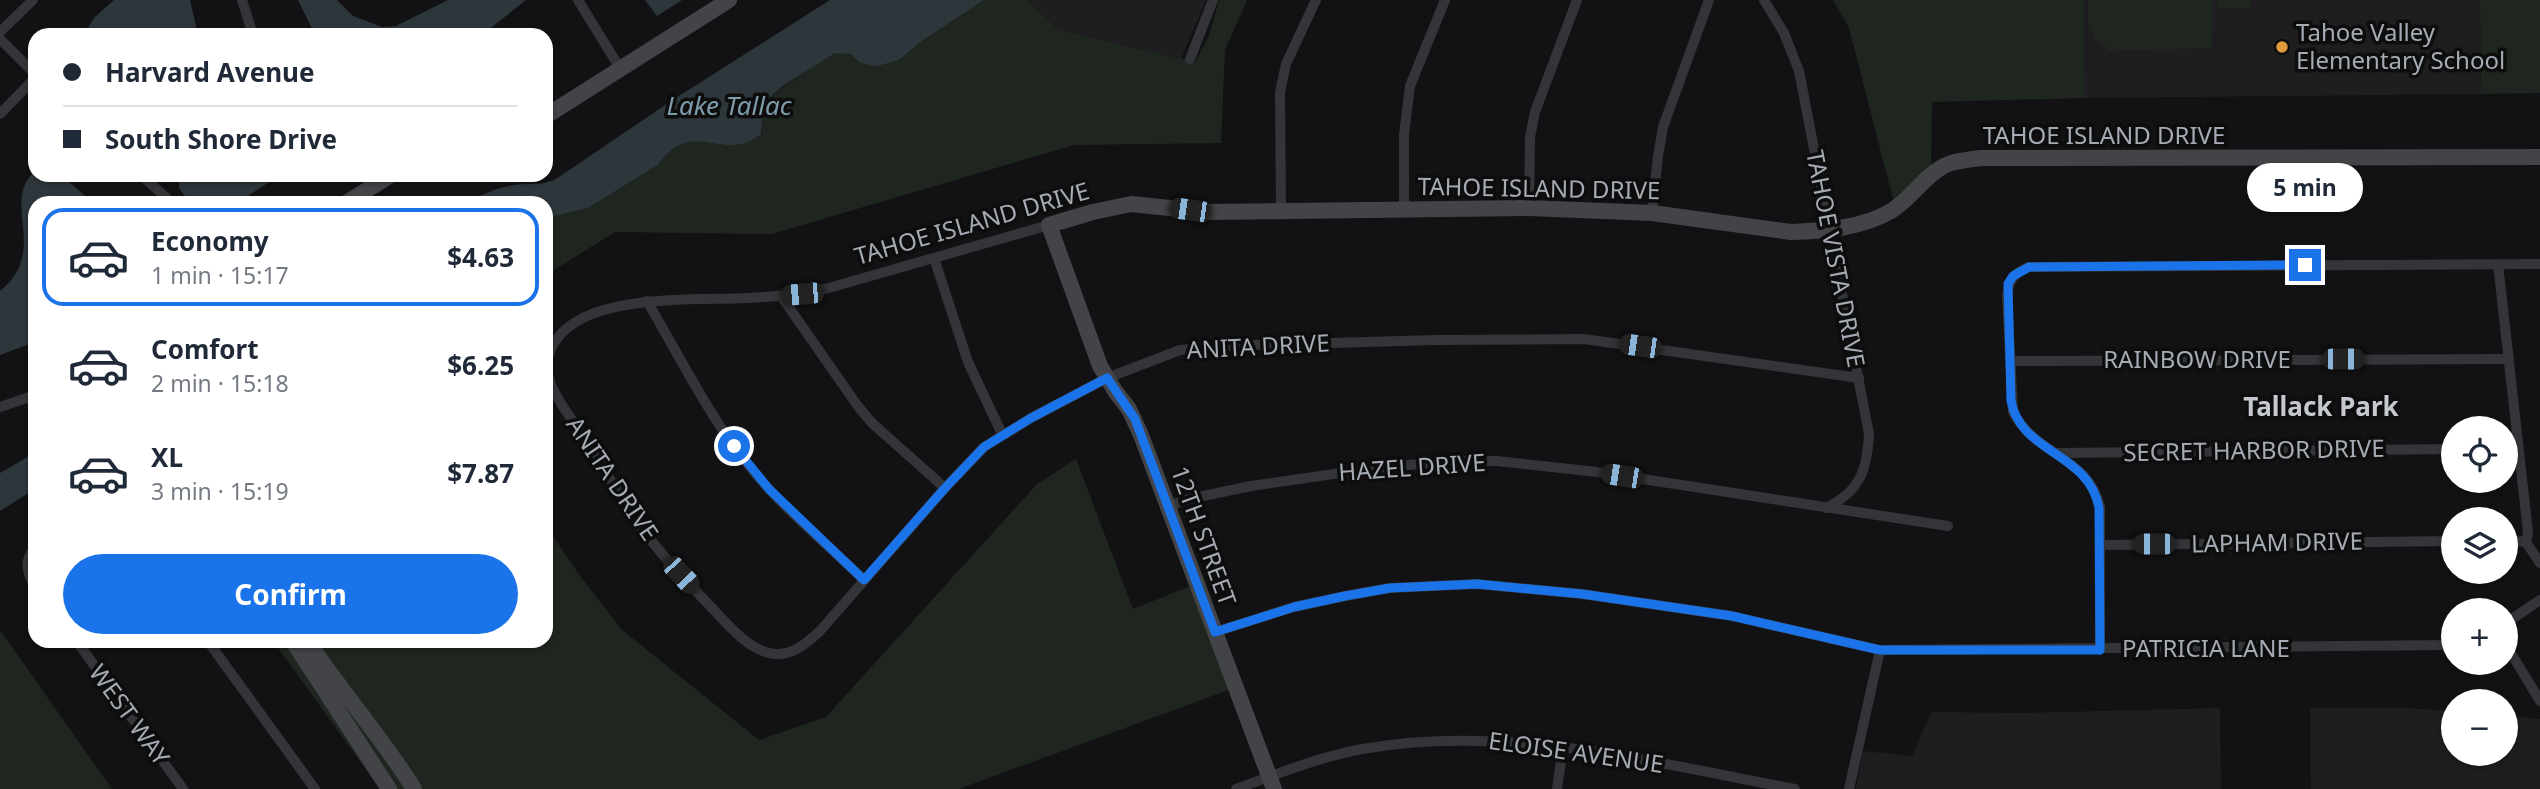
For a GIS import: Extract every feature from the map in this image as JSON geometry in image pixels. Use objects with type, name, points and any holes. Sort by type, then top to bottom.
[{"type":"street","points":[[0,32],[33,0]]},
{"type":"street","points":[[242,0],[251,28]]},
{"type":"street","points":[[578,0],[621,70]]},
{"type":"street","points":[[553,112],[729,0]]},
{"type":"street","points":[[1190,59],[1213,0]]},
{"type":"street","points":[[1281,210],[1282,76],[1316,0]]},
{"type":"street","points":[[1404,209],[1404,135],[1410,86],[1445,0]]},
{"type":"street","points":[[1529,208],[1530,136],[1535,112],[1577,0]]},
{"type":"street","points":[[1652,213],[1663,127],[1709,0]]},
{"type":"street","name":"TAHOE VISTA DRIVE","points":[[1764,0],[1784,33],[1796,62],[1869,434],[1865,466],[1850,494],[1826,508]]},
{"type":"street","points":[[0,39],[28,69]]},
{"type":"street","points":[[0,114],[28,84]]},
{"type":"street","name":"TAHOE ISLAND DRIVE","points":[[553,346],[559,336],[589,315],[607,309],[647,301],[781,296],[825,289],[1093,212],[1131,204],[1208,212],[1593,209],[1652,213],[1791,232],[1828,229],[1872,220],[1907,200],[1932,174],[1946,165],[1981,158],[2540,157]]},
{"type":"street","points":[[149,182],[164,196]]},
{"type":"street","points":[[357,196],[380,182]]},
{"type":"street","name":"12TH STREET","points":[[1049,225],[1107,378],[1135,419],[1272,783]]},
{"type":"street","points":[[934,258],[968,362],[1003,434]]},
{"type":"street","points":[[2498,264],[2515,416]]},
{"type":"street","points":[[2100,650],[2097,494],[2085,475],[2027,432],[2013,412],[2008,284],[2013,276],[2029,267],[2540,264]]},
{"type":"street","points":[[781,296],[872,423],[945,488]]},
{"type":"street","points":[[647,301],[723,429],[746,462],[769,489],[864,580]]},
{"type":"street","name":"ANITA DRIVE","points":[[553,386],[639,524],[668,561],[718,614],[759,650],[784,654],[798,649],[820,631],[976,454],[1003,434],[1107,378],[1161,356],[1200,348],[1542,338],[1613,342],[1859,379]]},
{"type":"street","name":"RAINBOW DRIVE","points":[[2011,360],[2509,359]]},
{"type":"street","points":[[0,407],[28,397]]},
{"type":"street","name":"SECRET HARBOR DRIVE","points":[[2055,453],[2441,449]]},
{"type":"street","points":[[2518,449],[2528,532],[2526,542],[2540,563]]},
{"type":"street","name":"HAZEL DRIVE","points":[[1169,506],[1251,486],[1368,469],[1450,461],[1497,461],[1597,472],[1948,526]]},
{"type":"street","name":"LAPHAM DRIVE","points":[[2100,545],[2441,541]]},
{"type":"street","points":[[2518,541],[2526,542]]},
{"type":"street","name":"PATRICIA LANE","points":[[1215,632],[1294,607],[1356,594],[1401,587],[1477,584],[1582,594],[1732,616],[1880,650],[2441,645]]},
{"type":"street","points":[[2518,615],[2540,600]]},
{"type":"street","name":"WEST WAY","points":[[84,648],[183,789]]},
{"type":"street","points":[[213,648],[315,789]]},
{"type":"street","points":[[297,648],[389,789]]},
{"type":"street","points":[[312,648],[332,679],[384,742],[414,789]]},
{"type":"street","points":[[1849,789],[1880,650]]},
{"type":"street","points":[[2518,665],[2540,701]]},
{"type":"street","name":"ELOISE AVENUE","points":[[1236,789],[1272,783],[1328,757],[1391,745],[1478,740],[1563,747],[1795,789]]},
{"type":"street","points":[[1557,789],[1563,747]]},
{"type":"shaded area","points":[[984,0],[1028,0],[1059,30],[1195,62],[1209,36],[1219,0],[1247,0],[1225,50],[1221,143],[1074,145],[772,234],[615,232],[553,271],[553,216],[588,208],[658,165],[669,152],[680,145],[691,142],[734,145],[748,142],[761,134],[765,110],[771,97],[835,53],[845,53],[860,63],[899,60],[922,41]]},
{"type":"shaded area","points":[[1028,0],[1206,0],[1181,59],[1059,30]]},
{"type":"shaded area","points":[[1833,0],[2084,0],[2085,98],[1932,102],[1931,166],[1894,203],[1849,28]]},
{"type":"shaded area","name":"Tahoe Valley Elementary School","points":[[2084,0],[2480,0],[2481,94],[2085,98]]},
{"type":"shaded area","points":[[2088,0],[2213,0],[2212,48],[2110,51],[2095,38],[2088,23]]},
{"type":"shaded area","points":[[2218,0],[2251,0],[2251,8],[2218,8]]},
{"type":"shaded area","points":[[2480,0],[2540,0],[2540,93],[2481,94]]},
{"type":"shaded area","points":[[1076,459],[1133,609],[1193,585],[1231,689],[959,789],[420,789],[318,648],[553,648],[553,536],[621,629],[759,740],[826,717],[1037,484]]},
{"type":"shaded area","points":[[0,630],[112,789],[0,789]]},
{"type":"shaded area","points":[[278,648],[292,648],[380,789]]},
{"type":"shaded area","points":[[308,648],[411,789],[393,789]]},
{"type":"shaded area","points":[[2220,708],[2221,789],[1856,789],[1863,751],[1912,756],[1931,712],[2020,713]]},
{"type":"shaded area","points":[[2310,708],[2441,710],[2441,766],[2518,766],[2518,717],[2540,719],[2540,789],[2311,789]]},
{"type":"water","points":[[114,0],[190,0],[196,28],[88,28],[94,18]]},
{"type":"water","points":[[298,0],[337,0],[353,16],[382,27],[396,26],[448,0],[526,0],[491,28],[312,28]]},
{"type":"water","points":[[645,0],[682,0],[657,16]]},
{"type":"water","name":"Lake Tallac","points":[[830,0],[984,0],[922,41],[899,60],[877,66],[860,63],[850,54],[835,53],[769,98],[763,115],[761,134],[754,139],[734,145],[691,142],[680,145],[669,152],[658,165],[588,208],[553,216],[553,196],[480,196],[515,185],[553,182],[671,101]]},
{"type":"water","points":[[28,179],[28,182],[69,182],[85,196],[28,196],[28,345],[0,355],[0,291],[14,276],[22,260],[22,197]]},
{"type":"water","points":[[179,182],[269,182],[248,196],[185,196],[179,188]]},
{"type":"water","points":[[28,457],[28,493],[0,511],[0,473]]},
{"type":"place","name":"Tahoe Valley Elementary School","points":[[2282,47]]},
{"type":"district","name":"Tallack Park","points":[[2321,407]]},
{"type":"route","points":[[734,446],[769,489],[864,580],[984,447],[1031,418],[1107,378],[1135,419],[1215,632],[1254,618],[1345,596],[1390,588],[1477,584],[1582,594],[1732,616],[1880,650],[2100,650],[2097,494],[2085,475],[2038,442],[2019,424],[2013,412],[2008,284],[2019,271],[2029,267],[2305,265]]}]
